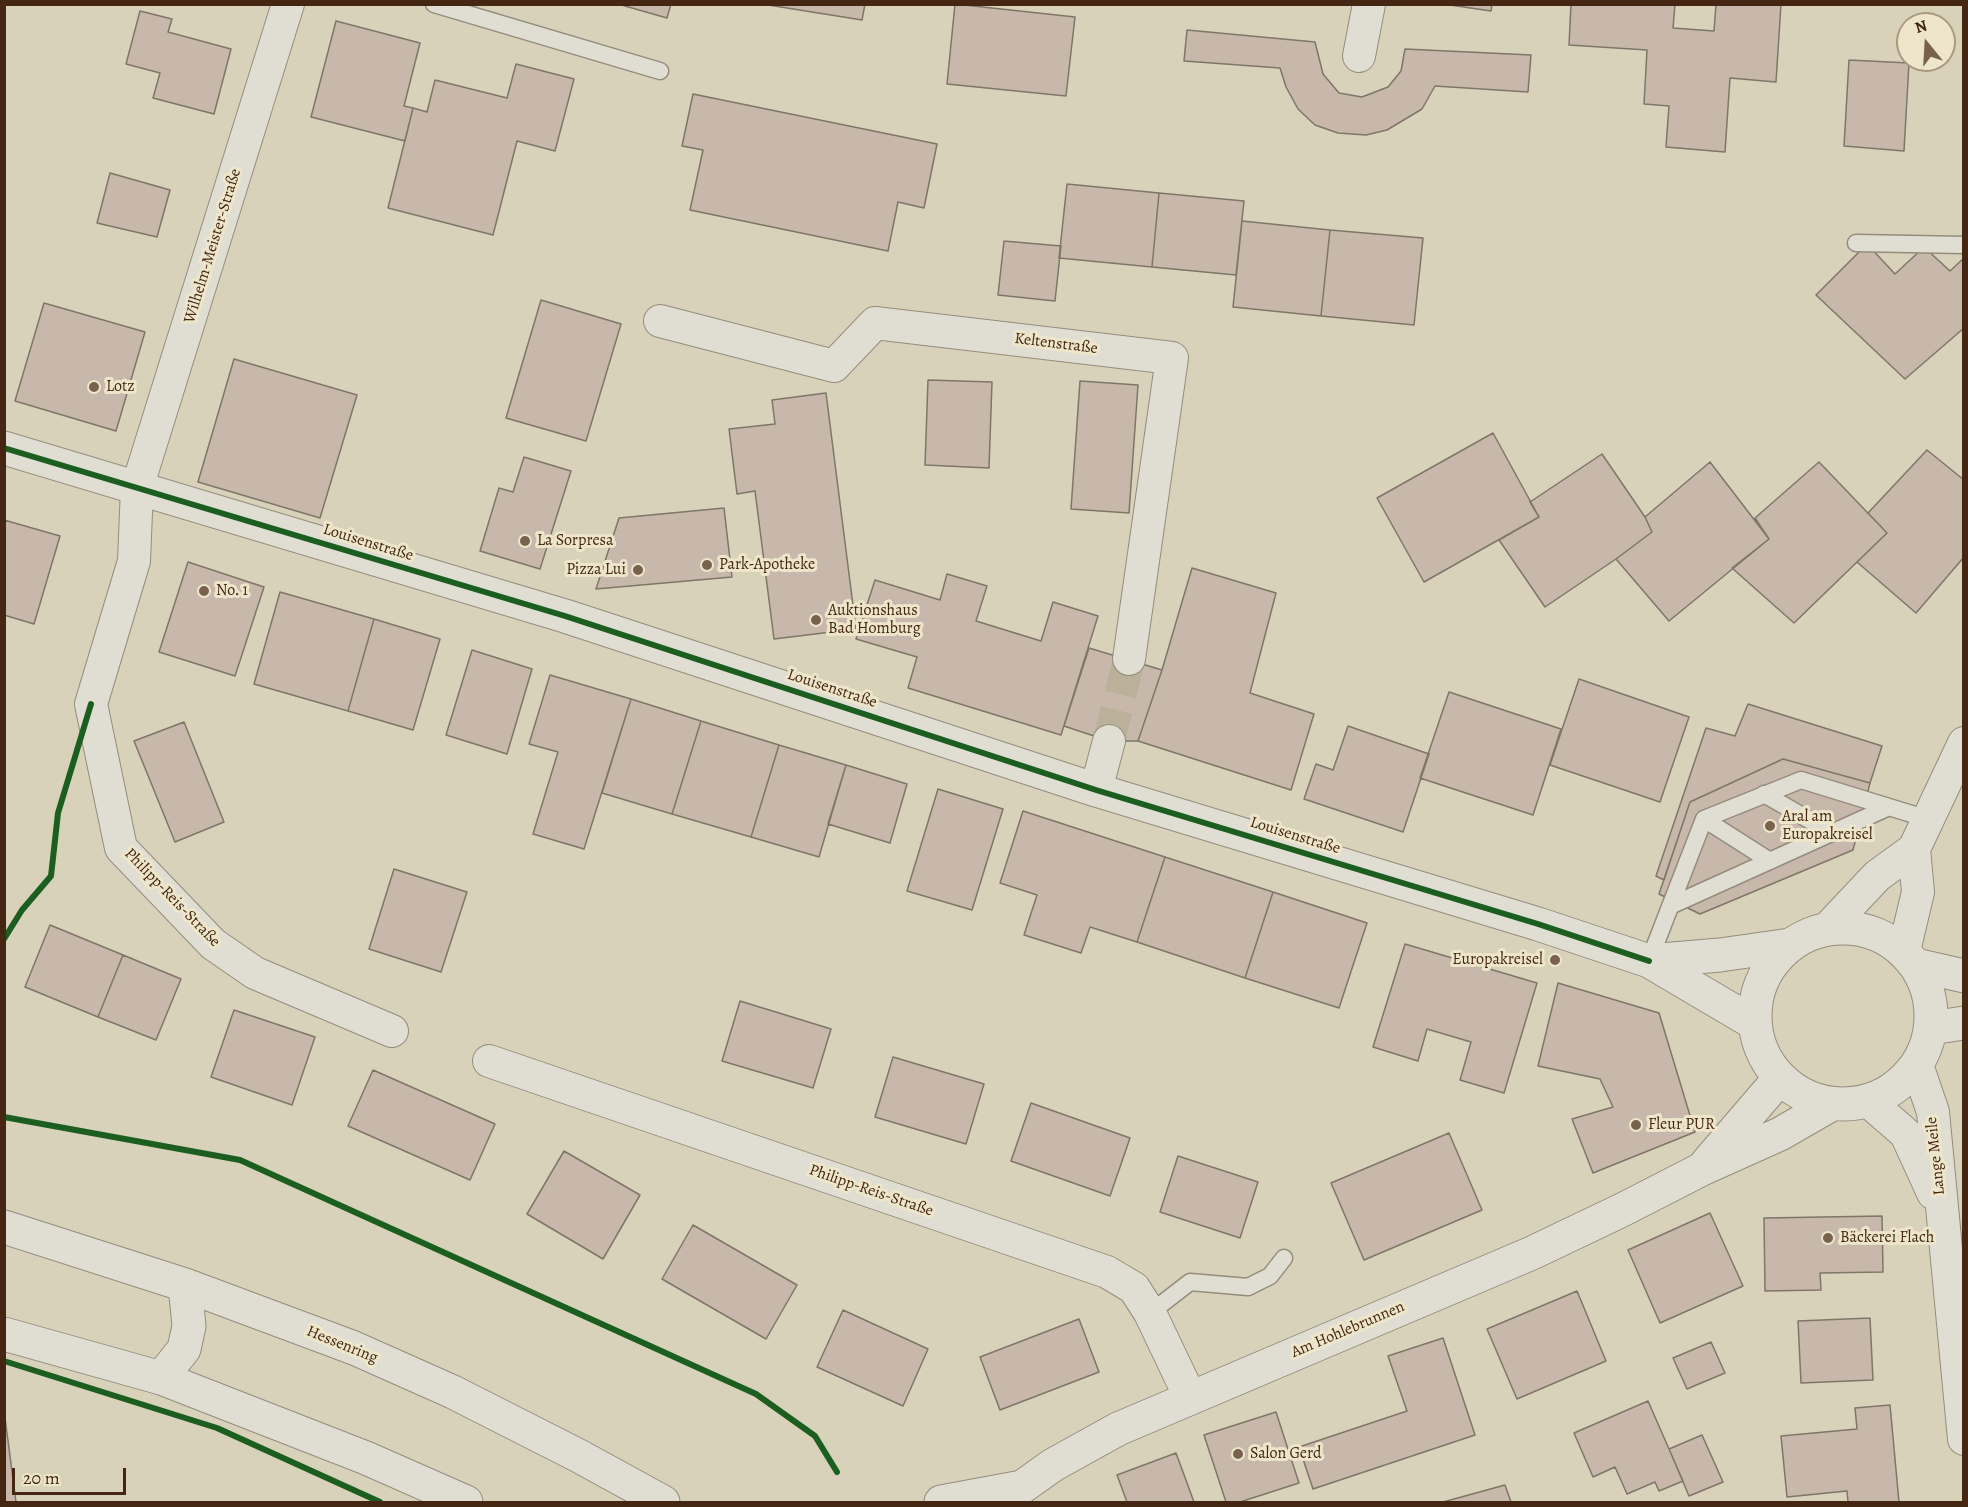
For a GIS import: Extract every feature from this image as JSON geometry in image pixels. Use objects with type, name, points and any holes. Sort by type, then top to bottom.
[{"type":"street","name":"Wilhelm-Meister-Straße","points":[[137,488],[288,4]]},
{"type":"street","points":[[1359,56],[1369,4]]},
{"type":"street","name":"Keltenstraße","points":[[660,321],[834,366],[875,323],[1172,358],[1129,659]]},
{"type":"street","name":"Louisenstraße","points":[[4,448],[564,616],[1096,790],[1538,924],[1649,961],[1754,1023]]},
{"type":"street","name":"Philipp-Reis-Straße","points":[[137,488],[134,561],[91,704],[121,848],[213,944],[255,973],[392,1031]]},
{"type":"street","points":[[1096,790],[1109,741]]},
{"type":"street","points":[[1828,928],[1877,876],[1914,849],[1964,743]]},
{"type":"street","points":[[1914,849],[1918,892],[1910,958],[1930,995],[1931,1028],[1926,1047],[1917,1065],[1896,1087],[1868,1101],[1832,1104],[1804,1095],[1780,1078],[1767,1061],[1758,1043],[1754,1023],[1757,993],[1765,975],[1770,966],[1790,945],[1808,934],[1828,928],[1856,928],[1882,936],[1910,958],[1964,976]]},
{"type":"street","name":"Louisenstraße","points":[[1649,961],[1720,955],[1790,945]]},
{"type":"street","points":[[1931,1028],[1964,1023]]},
{"type":"street","name":"Philipp-Reis-Straße","points":[[489,1061],[1107,1272],[1134,1288],[1150,1313],[1190,1397]]},
{"type":"street","name":"Lange Meile","points":[[1917,1065],[1933,1112],[1964,1439]]},
{"type":"street","name":"Am Hohlebrunnen","points":[[1702,1169],[1780,1078]]},
{"type":"street","name":"Lange Meile","points":[[1868,1101],[1906,1134],[1942,1213]]},
{"type":"street","name":"Am Hohlebrunnen","points":[[1012,1495],[1053,1466],[1118,1429],[1532,1253],[1702,1169],[1780,1134],[1832,1104]]},
{"type":"street","name":"Hessenring","points":[[4,1227],[185,1285],[354,1348],[453,1392],[579,1456],[663,1503]]},
{"type":"street","points":[[161,1378],[184,1349],[189,1326],[185,1285]]},
{"type":"street","points":[[4,1334],[52,1345],[161,1378],[366,1458],[466,1503]]},
{"type":"street","points":[[941,1503],[1012,1495]]},
{"type":"lane","points":[[434,4],[660,70]]},
{"type":"lane","points":[[1857,243],[1964,245]]},
{"type":"lane","points":[[1649,961],[1704,819],[1801,780],[1928,819]]},
{"type":"lane","points":[[1764,795],[1832,832]]},
{"type":"lane","points":[[1671,906],[1889,807]]},
{"type":"lane","points":[[1704,819],[1770,861]]},
{"type":"lane","points":[[1150,1313],[1190,1282],[1248,1287],[1270,1276],[1284,1258]]},
{"type":"building","points":[[618,4],[671,4],[667,18]]},
{"type":"building","points":[[762,4],[865,4],[862,20]]},
{"type":"building","points":[[955,4],[1075,17],[1066,96],[947,84]]},
{"type":"building","points":[[1443,4],[1492,4],[1491,11]]},
{"type":"building","points":[[1571,4],[1675,4],[1673,28],[1714,31],[1716,4],[1781,4],[1776,82],[1730,78],[1725,152],[1666,147],[1669,106],[1644,104],[1647,50],[1569,45]]},
{"type":"building","points":[[140,11],[172,19],[168,32],[231,49],[214,114],[153,98],[160,73],[126,64]]},
{"type":"building","points":[[336,21],[420,43],[404,106],[413,108],[405,141],[311,117]]},
{"type":"building","points":[[1187,30],[1315,42],[1323,74],[1339,93],[1362,97],[1388,87],[1401,71],[1405,49],[1531,55],[1528,92],[1435,86],[1422,109],[1387,130],[1366,135],[1338,133],[1315,125],[1298,109],[1286,87],[1280,68],[1184,61]]},
{"type":"building","points":[[1849,60],[1896,62],[1896,72],[1908,72],[1904,151],[1844,146]]},
{"type":"building","points":[[516,64],[574,79],[555,151],[517,141],[493,235],[388,208],[413,108],[427,112],[435,80],[507,98]]},
{"type":"building","points":[[693,94],[937,144],[924,208],[898,202],[888,251],[690,210],[703,150],[682,146]]},
{"type":"building","points":[[110,173],[170,190],[157,237],[97,223]]},
{"type":"building","points":[[1067,184],[1159,193],[1152,267],[1059,258]]},
{"type":"building","points":[[1159,193],[1244,201],[1236,275],[1152,267]]},
{"type":"building","points":[[1242,221],[1330,230],[1321,316],[1233,307]]},
{"type":"building","points":[[1330,230],[1423,238],[1414,325],[1321,316]]},
{"type":"building","points":[[1004,241],[1061,246],[1055,301],[998,295]]},
{"type":"building","points":[[1867,244],[1895,274],[1924,247],[1950,271],[1964,258],[1964,328],[1905,379],[1816,295]]},
{"type":"building","points":[[541,300],[621,324],[586,441],[506,418]]},
{"type":"building","points":[[44,303],[145,332],[116,431],[15,401]]},
{"type":"building","points":[[234,359],[357,395],[320,518],[198,482]]},
{"type":"building","points":[[928,380],[992,382],[989,468],[925,465]]},
{"type":"building","points":[[1080,381],[1138,385],[1129,513],[1071,509]]},
{"type":"building","points":[[826,393],[856,629],[774,639],[755,491],[737,494],[729,429],[775,424],[772,400]]},
{"type":"building","points":[[1493,433],[1539,517],[1424,582],[1377,498]]},
{"type":"building","points":[[1927,450],[1964,480],[1964,557],[1916,613],[1857,562],[1887,533],[1868,513]]},
{"type":"building","points":[[1602,454],[1645,517],[1652,532],[1545,607],[1499,540],[1539,517],[1530,502]]},
{"type":"building","points":[[524,457],[571,471],[540,569],[480,551],[499,488],[513,492]]},
{"type":"building","points":[[1710,462],[1769,539],[1669,621],[1616,559],[1652,532],[1645,517]]},
{"type":"building","points":[[1819,462],[1887,533],[1794,623],[1732,568],[1769,539],[1755,518]]},
{"type":"building","points":[[724,508],[732,577],[596,589],[619,518]]},
{"type":"building","points":[[4,520],[60,536],[34,624],[4,615]]},
{"type":"building","points":[[188,562],[264,587],[235,676],[159,652]]},
{"type":"building","points":[[1192,568],[1276,593],[1250,693],[1314,714],[1291,790],[1138,741]]},
{"type":"building","points":[[947,574],[987,586],[976,621],[1041,641],[1053,602],[1098,616],[1061,735],[908,688],[917,657],[856,639],[875,580],[940,600]]},
{"type":"building","points":[[280,592],[374,619],[348,711],[254,684]]},
{"type":"building","points":[[374,619],[440,639],[413,730],[348,711]]},
{"type":"building","points":[[1089,648],[1162,670],[1138,741],[1109,741],[1064,726]]},
{"type":"building","points":[[472,650],[532,669],[507,754],[446,735]]},
{"type":"building","points":[[550,675],[631,699],[584,849],[533,834],[558,752],[529,744]]},
{"type":"building","points":[[1579,679],[1689,717],[1660,802],[1550,765]]},
{"type":"building","points":[[1449,692],[1561,729],[1533,815],[1420,778]]},
{"type":"building","points":[[631,699],[701,721],[672,814],[602,793]]},
{"type":"building","points":[[1748,704],[1882,746],[1870,783],[1783,759],[1690,802],[1664,880],[1656,876],[1706,728],[1735,736]]},
{"type":"building","points":[[701,721],[779,745],[751,837],[672,814]]},
{"type":"building","points":[[184,722],[224,822],[175,842],[134,741]]},
{"type":"building","points":[[1348,726],[1429,754],[1403,832],[1304,799],[1316,764],[1333,770]]},
{"type":"building","points":[[779,745],[846,765],[819,857],[751,837]]},
{"type":"building","name":"Aral am Europakreisel","points":[[1783,759],[1870,783],[1853,850],[1700,914],[1659,894],[1690,802]]},
{"type":"building","points":[[846,765],[907,784],[890,843],[828,824]]},
{"type":"building","points":[[938,789],[1003,809],[972,910],[907,891]]},
{"type":"building","points":[[1023,811],[1165,857],[1137,942],[1090,927],[1081,953],[1024,935],[1037,895],[1000,883]]},
{"type":"building","points":[[1165,857],[1273,892],[1245,978],[1137,942]]},
{"type":"building","points":[[394,869],[467,892],[441,972],[369,949]]},
{"type":"building","points":[[1273,892],[1367,923],[1339,1008],[1245,978]]},
{"type":"building","points":[[50,925],[123,955],[98,1017],[25,987]]},
{"type":"building","points":[[1405,944],[1537,983],[1504,1093],[1460,1080],[1471,1042],[1427,1029],[1418,1061],[1373,1047]]},
{"type":"building","points":[[123,955],[181,979],[156,1040],[98,1017]]},
{"type":"building","points":[[1558,983],[1659,1013],[1695,1132],[1593,1173],[1572,1119],[1613,1107],[1600,1079],[1538,1066]]},
{"type":"building","points":[[740,1001],[831,1029],[813,1088],[722,1061]]},
{"type":"building","points":[[234,1010],[315,1037],[292,1105],[211,1077]]},
{"type":"building","points":[[893,1057],[984,1084],[966,1144],[875,1117]]},
{"type":"building","points":[[373,1070],[495,1124],[470,1180],[348,1126]]},
{"type":"building","points":[[1031,1103],[1130,1138],[1110,1196],[1011,1161]]},
{"type":"building","points":[[1449,1133],[1482,1210],[1364,1260],[1331,1183]]},
{"type":"building","points":[[564,1151],[640,1195],[603,1259],[527,1214]]},
{"type":"building","points":[[1178,1156],[1258,1182],[1240,1238],[1160,1212]]},
{"type":"building","points":[[1710,1213],[1743,1286],[1660,1323],[1628,1250]]},
{"type":"building","points":[[1882,1216],[1883,1272],[1820,1273],[1821,1290],[1765,1291],[1764,1218]]},
{"type":"building","points":[[693,1225],[797,1285],[766,1339],[662,1279]]},
{"type":"building","points":[[1577,1291],[1606,1361],[1517,1399],[1487,1329]]},
{"type":"building","points":[[843,1310],[928,1349],[903,1406],[817,1367]]},
{"type":"building","points":[[1870,1318],[1873,1380],[1801,1383],[1798,1321]]},
{"type":"building","points":[[1079,1319],[1099,1372],[1000,1410],[980,1357]]},
{"type":"building","points":[[1443,1338],[1475,1435],[1313,1489],[1299,1447],[1407,1411],[1388,1356]]},
{"type":"building","points":[[1711,1342],[1725,1373],[1687,1389],[1673,1358]]},
{"type":"building","points":[[1648,1401],[1683,1481],[1659,1491],[1655,1482],[1627,1494],[1615,1467],[1593,1477],[1574,1433]]},
{"type":"building","points":[[1890,1405],[1899,1502],[1848,1502],[1847,1491],[1787,1497],[1781,1436],[1857,1429],[1855,1408]]},
{"type":"building","points":[[4,1410],[16,1502],[4,1502]]},
{"type":"building","points":[[1276,1412],[1299,1483],[1240,1502],[1226,1502],[1204,1435]]},
{"type":"building","points":[[1702,1435],[1723,1482],[1689,1496],[1669,1449]]},
{"type":"building","points":[[1176,1453],[1194,1502],[1127,1502],[1117,1475]]},
{"type":"building","points":[[1505,1485],[1511,1502],[1443,1502]]},
{"type":"tunnel","points":[[1109,741],[1129,659]]},
{"type":"cycle path","points":[[4,448],[565,616],[1096,790],[1538,924],[1649,961]]},
{"type":"cycle path","points":[[4,939],[22,910],[51,876],[58,813],[91,704]]},
{"type":"cycle path","points":[[4,1117],[240,1160],[756,1394],[815,1436],[837,1472]]},
{"type":"cycle path","points":[[4,1361],[217,1428],[380,1502]]},
{"type":"place","name":"Lotz","points":[[94,387]]},
{"type":"place","name":"La Sorpresa","points":[[525,541]]},
{"type":"place","name":"Park-Apotheke","points":[[707,565]]},
{"type":"place","name":"Pizza Lui","points":[[638,570]]},
{"type":"place","name":"No. 1","points":[[204,591]]},
{"type":"place","name":"Auktionshaus Bad Homburg","points":[[816,620]]},
{"type":"place","name":"Aral am Europakreisel","points":[[1770,826]]},
{"type":"place","name":"Europakreisel","points":[[1555,960]]},
{"type":"place","name":"Fleur PUR","points":[[1636,1125]]},
{"type":"place","name":"Bäckerei Flach","points":[[1828,1238]]},
{"type":"place","name":"Salon Gerd","points":[[1238,1454]]}]
